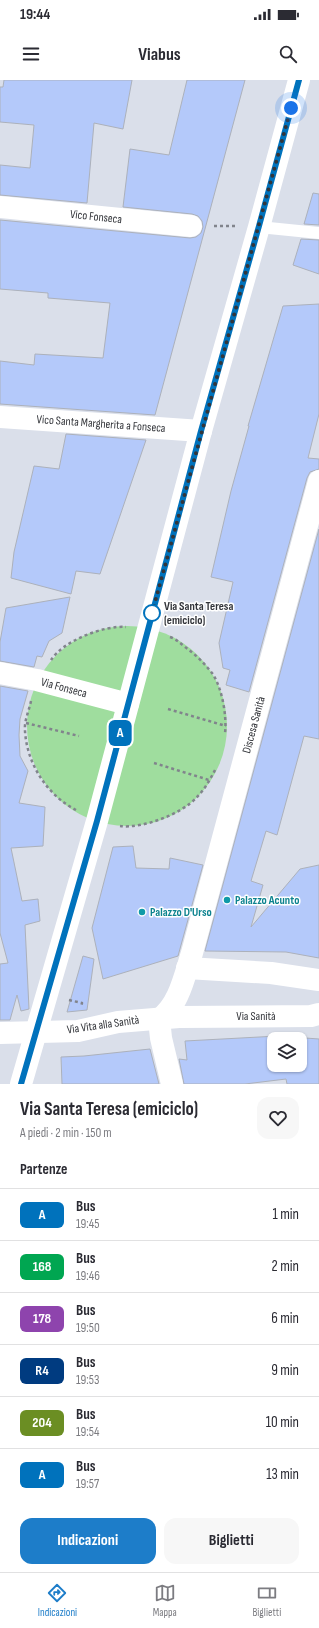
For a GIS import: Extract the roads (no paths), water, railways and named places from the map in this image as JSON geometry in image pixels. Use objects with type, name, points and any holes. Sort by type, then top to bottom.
[{"type":"street","points":[[21,1084],[78,885],[201,431],[299,80]]},
{"type":"street","name":"Vico Fonseca","points":[[0,207],[191,226]]},
{"type":"street","name":"Vico Santa Margherita a Fonseca","points":[[0,417],[201,431]]},
{"type":"street","name":"Discesa Sanità","points":[[188,968],[319,482]]},
{"type":"street","name":"Via Fonseca","points":[[0,673],[37,680],[128,704]]},
{"type":"street","points":[[172,1084],[161,1038],[159,1018],[166,1014],[178,993],[188,968],[271,973],[319,980]]},
{"type":"street","points":[[178,993],[182,1006],[193,1016]]},
{"type":"street","name":"Via Sanità","points":[[193,1016],[311,1016],[319,1014]]},
{"type":"street","name":"Via Vita alla Sanità","points":[[0,1033],[78,1031],[118,1022],[193,1016]]},
{"type":"lane","points":[[259,226],[319,233]]},
{"type":"place","name":"Via Santa Teresa (emiciclo)","points":[[152,613]]},
{"type":"place","name":"Palazzo Acunto","points":[[227,900]]},
{"type":"place","name":"Palazzo D'Urso","points":[[142,912]]}]
